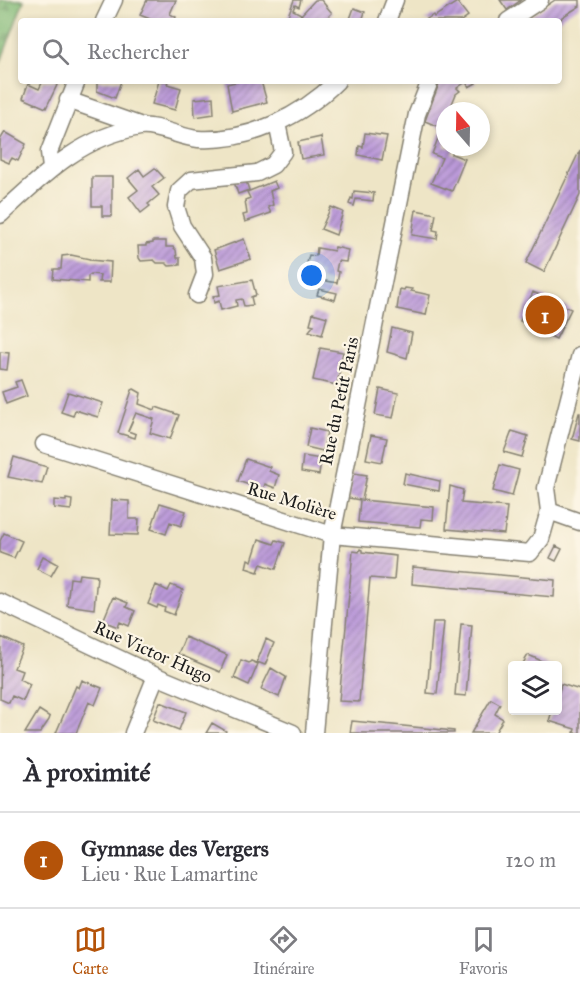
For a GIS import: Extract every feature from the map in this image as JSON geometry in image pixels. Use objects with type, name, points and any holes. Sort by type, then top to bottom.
[{"type":"street","points":[[106,18],[114,0]]},
{"type":"street","points":[[388,18],[395,0]]},
{"type":"street","points":[[513,18],[540,0]]},
{"type":"street","points":[[51,168],[49,152],[76,84]]},
{"type":"street","points":[[68,100],[142,126],[197,139],[227,138],[277,123],[303,110],[334,84]]},
{"type":"street","name":"Rue du Petit Paris","points":[[314,733],[332,535],[417,114],[429,84]]},
{"type":"street","points":[[94,140],[98,127],[96,109]]},
{"type":"street","points":[[197,295],[205,274],[203,258],[182,226],[176,207],[179,191],[191,180],[256,172],[273,165],[283,152],[277,123]]},
{"type":"street","points":[[0,215],[51,168],[94,140],[142,126]]},
{"type":"street","points":[[580,355],[546,489],[549,511],[580,522]]},
{"type":"street","name":"Rue Molière","points":[[44,444],[332,535],[530,552],[541,539],[549,511]]},
{"type":"street","name":"Rue Victor Hugo","points":[[0,602],[156,676],[293,733]]},
{"type":"street","points":[[133,733],[156,676]]},
{"type":"green space","points":[[0,0],[24,0],[0,64]]},
{"type":"building","points":[[147,0],[176,0],[170,14],[176,18],[148,18],[140,15]]},
{"type":"building","points":[[294,0],[301,0],[299,7],[295,5],[293,10],[301,14],[299,18],[287,18]]},
{"type":"building","points":[[315,0],[321,0],[332,13],[327,18],[304,18],[301,15]]},
{"type":"building","points":[[500,0],[521,0],[507,10]]},
{"type":"building","points":[[555,0],[580,0],[580,6],[562,18],[528,18]]},
{"type":"building","points":[[457,2],[468,16],[465,18],[428,18],[433,15],[434,17]]},
{"type":"building","points":[[354,8],[365,12],[363,18],[350,18]]},
{"type":"building","points":[[28,84],[39,89],[42,84],[58,84],[46,108],[23,98]]},
{"type":"building","points":[[97,84],[120,84],[115,98],[97,91]]},
{"type":"building","points":[[158,84],[181,88],[175,110],[152,104]]},
{"type":"building","points":[[227,84],[262,84],[267,102],[232,111]]},
{"type":"building","points":[[439,84],[463,84],[457,88],[460,91],[453,102],[436,102],[436,126],[425,121]]},
{"type":"building","points":[[213,97],[214,114],[195,117],[194,99]]},
{"type":"building","points":[[5,132],[26,144],[18,161],[12,158],[9,163],[0,159],[0,140]]},
{"type":"building","points":[[365,133],[387,136],[382,160],[358,155],[359,146],[363,147]]},
{"type":"building","points":[[321,137],[324,155],[301,159],[298,142]]},
{"type":"building","points":[[436,144],[436,156],[432,154]]},
{"type":"building","points":[[580,150],[580,195],[544,272],[526,263]]},
{"type":"building","points":[[437,156],[457,156],[465,159],[452,191],[431,183],[442,158]]},
{"type":"building","points":[[155,168],[164,178],[152,187],[159,195],[141,213],[129,197],[138,190],[128,178],[139,169],[144,176]]},
{"type":"building","points":[[92,177],[112,177],[112,216],[102,216],[102,206],[92,206]]},
{"type":"building","points":[[245,178],[249,190],[238,194],[234,182]]},
{"type":"building","points":[[274,181],[277,188],[270,191],[273,205],[268,207],[271,213],[245,222],[243,215],[247,214],[245,200],[250,198],[247,192]]},
{"type":"building","points":[[354,191],[374,193],[373,201],[356,199],[354,206],[349,204],[351,198],[353,199]]},
{"type":"building","points":[[331,207],[343,212],[336,235],[321,229]]},
{"type":"building","points":[[416,210],[436,214],[433,230],[438,231],[437,239],[412,235]]},
{"type":"building","points":[[244,239],[251,259],[220,269],[214,250]]},
{"type":"building","points":[[153,241],[166,241],[166,247],[173,247],[177,258],[180,258],[180,265],[169,266],[154,260],[141,261],[138,246],[146,246]]},
{"type":"building","points":[[335,247],[348,250],[346,262],[338,261],[337,283],[320,280],[321,273],[315,272],[316,269],[306,267],[309,255],[316,256],[317,248],[334,251]]},
{"type":"building","points":[[71,255],[111,262],[110,282],[99,282],[100,275],[91,274],[88,276],[88,282],[53,279],[54,269],[61,269],[62,256]]},
{"type":"building","points":[[252,280],[256,295],[251,297],[253,305],[244,306],[242,299],[236,300],[237,306],[221,310],[219,301],[214,303],[213,296],[220,295],[218,286]]},
{"type":"building","points":[[405,288],[430,295],[426,315],[397,309],[400,289]]},
{"type":"building","points":[[319,289],[337,293],[335,300],[317,295]]},
{"type":"building","points":[[533,292],[571,309],[556,339],[520,321]]},
{"type":"building","points":[[313,313],[327,317],[322,335],[309,331],[314,325],[310,324]]},
{"type":"building","points":[[392,328],[412,333],[407,358],[387,352]]},
{"type":"building","points":[[320,348],[343,352],[337,385],[313,380]]},
{"type":"building","points":[[0,352],[9,353],[7,370],[0,369]]},
{"type":"building","points":[[21,380],[27,396],[6,404],[2,392],[17,387],[15,382]]},
{"type":"building","points":[[134,389],[141,393],[139,404],[179,415],[170,439],[150,433],[154,419],[136,413],[128,431],[136,434],[135,438],[118,433]]},
{"type":"building","points":[[380,389],[398,393],[393,418],[375,415]]},
{"type":"building","points":[[68,392],[103,403],[98,417],[75,410],[73,416],[61,412]]},
{"type":"building","points":[[580,413],[580,441],[572,439]]},
{"type":"building","points":[[310,428],[327,432],[323,451],[306,447]]},
{"type":"building","points":[[512,431],[528,436],[522,457],[504,452]]},
{"type":"building","points":[[371,435],[387,438],[382,462],[366,459]]},
{"type":"building","points":[[303,456],[321,459],[319,475],[301,472]]},
{"type":"building","points":[[14,457],[47,467],[42,484],[8,477]]},
{"type":"building","points":[[246,459],[270,467],[269,471],[279,475],[275,488],[265,484],[263,490],[238,481]]},
{"type":"building","points":[[500,465],[519,470],[512,496],[493,491]]},
{"type":"building","points":[[353,473],[367,475],[362,500],[434,507],[433,520],[421,519],[420,527],[358,522],[360,500],[348,498]]},
{"type":"building","points":[[405,473],[440,481],[439,491],[403,484]]},
{"type":"building","points":[[450,486],[463,490],[461,503],[507,507],[504,534],[446,529]]},
{"type":"building","points":[[66,499],[72,500],[71,510],[54,508],[54,500],[66,501]]},
{"type":"building","points":[[112,500],[129,501],[129,519],[139,519],[138,535],[110,534]]},
{"type":"building","points":[[160,503],[186,511],[181,526],[170,522],[166,534],[151,529]]},
{"type":"building","points":[[4,533],[22,541],[14,558],[0,553],[0,541]]},
{"type":"building","points":[[259,539],[274,544],[276,540],[285,543],[276,569],[261,564],[258,572],[246,568],[248,559],[252,561]]},
{"type":"building","points":[[556,546],[562,549],[556,561],[550,558]]},
{"type":"building","points":[[360,549],[362,552],[396,556],[394,580],[370,578],[359,702],[339,701],[353,551],[359,552]]},
{"type":"building","points":[[43,556],[58,564],[51,576],[37,569]]},
{"type":"building","points":[[413,567],[555,580],[554,597],[412,584]]},
{"type":"building","points":[[79,574],[97,576],[94,609],[67,605],[70,578],[78,579]]},
{"type":"building","points":[[156,585],[168,591],[171,585],[183,590],[174,615],[164,611],[165,608],[158,605],[157,608],[148,604]]},
{"type":"building","points":[[113,597],[128,603],[126,607],[135,611],[129,626],[120,622],[118,627],[103,621]]},
{"type":"building","points":[[433,622],[444,622],[437,694],[427,693]]},
{"type":"building","points":[[461,624],[472,625],[466,696],[455,695]]},
{"type":"building","points":[[1,637],[23,647],[14,668],[22,671],[19,679],[30,684],[23,701],[12,696],[9,703],[0,699]]},
{"type":"building","points":[[185,637],[227,655],[220,672],[178,654]]},
{"type":"building","points":[[266,639],[274,643],[265,665],[257,662]]},
{"type":"building","points":[[528,655],[541,661],[524,661]]},
{"type":"building","points":[[241,660],[258,664],[249,685],[234,678]]},
{"type":"building","points":[[271,668],[286,677],[279,697],[261,689]]},
{"type":"building","points":[[82,680],[102,688],[95,705],[89,702],[76,733],[56,733],[76,686],[79,688]]},
{"type":"building","points":[[562,684],[580,690],[580,733],[574,733],[575,729],[549,721],[551,715],[562,715]]},
{"type":"building","points":[[491,699],[500,704],[495,714],[503,719],[495,733],[471,733]]},
{"type":"building","points":[[160,702],[186,712],[179,730],[153,720]]},
{"type":"building","points":[[39,710],[50,717],[49,720],[40,733],[25,733]]},
{"type":"building","points":[[352,721],[454,731],[454,733],[350,733]]},
{"type":"building","points":[[212,723],[226,731],[225,733],[206,733]]},
{"type":"place","name":"Gymnase des Vergers","points":[[545,315]]}]
